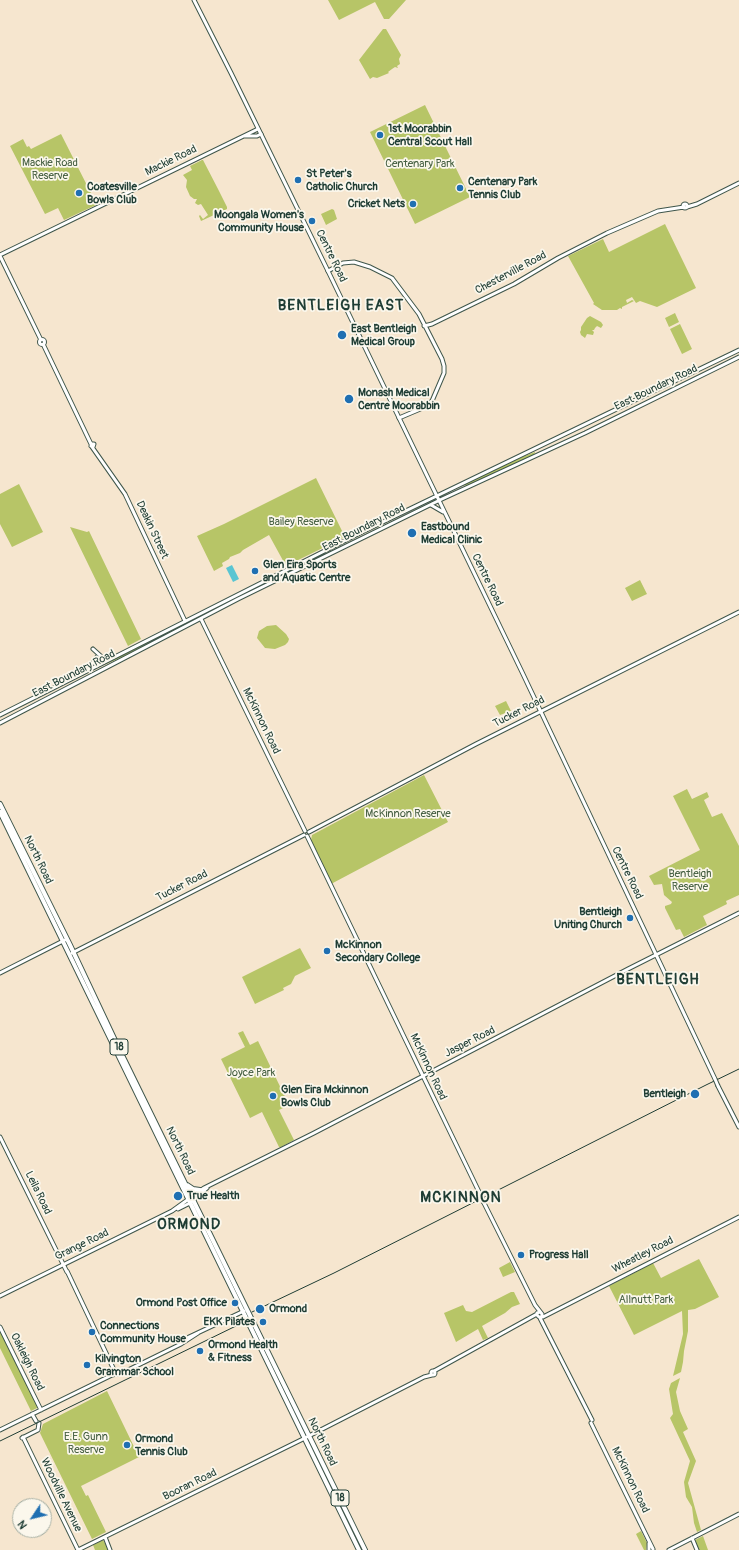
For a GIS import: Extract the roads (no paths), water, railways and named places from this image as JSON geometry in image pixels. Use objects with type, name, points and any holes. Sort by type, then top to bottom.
[{"type":"highway","name":"North Road","points":[[0,804],[62,941],[85,982],[186,1185],[191,1199]]},
{"type":"highway","name":"North Road","points":[[0,812],[74,952],[85,982],[198,1212],[244,1310],[364,1550]]},
{"type":"highway","points":[[186,1185],[193,1189],[200,1190]]},
{"type":"highway","name":"North Road","points":[[307,1437],[359,1550]]},
{"type":"street","name":"Centre Road","points":[[194,0],[328,271],[739,1127]]},
{"type":"street","name":"Mackie Road","points":[[0,256],[258,129]]},
{"type":"street","name":"Mackie Road","points":[[243,136],[257,136],[261,134]]},
{"type":"street","name":"Chesterville Road","points":[[425,326],[514,284],[558,258],[656,211],[699,203],[739,183]]},
{"type":"street","name":"Deakin Street","points":[[0,256],[41,340],[40,343],[43,344],[93,445],[125,494],[185,621]]},
{"type":"street","points":[[328,271],[343,263],[353,263],[371,269],[391,279],[418,315],[442,359],[444,368],[443,375],[436,396],[427,405],[399,418]]},
{"type":"street","name":"East Boundary Road","points":[[0,715],[436,495],[648,395],[739,350]]},
{"type":"street","name":"East Boundary Road","points":[[0,723],[193,623],[431,504],[739,357]]},
{"type":"street","points":[[648,395],[659,392],[661,395]]},
{"type":"street","points":[[536,448],[538,454]]},
{"type":"street","points":[[454,487],[462,485],[467,488]]},
{"type":"street","points":[[448,490],[455,493]]},
{"type":"street","points":[[431,504],[440,509],[446,516]]},
{"type":"street","points":[[402,512],[407,512],[410,515]]},
{"type":"street","name":"Tucker Road","points":[[69,954],[739,612]]},
{"type":"street","points":[[193,623],[190,619],[201,619]]},
{"type":"street","name":"McKinnon Road","points":[[201,619],[484,1203],[592,1421],[594,1428],[649,1539],[651,1550]]},
{"type":"street","points":[[93,649],[104,659],[108,660]]},
{"type":"street","points":[[86,671],[97,657]]},
{"type":"street","name":"Jasper Road","points":[[191,1199],[200,1190],[423,1077],[739,913]]},
{"type":"street","points":[[0,972],[67,939]]},
{"type":"street","name":"Leila Road","points":[[0,1137],[117,1374]]},
{"type":"street","name":"Jasper Road","points":[[191,1199],[209,1186]]},
{"type":"street","name":"Grange Road","points":[[0,1296],[172,1211],[191,1199]]},
{"type":"street","name":"Wheatley Road","points":[[307,1437],[433,1373],[522,1322],[555,1310],[739,1217]]},
{"type":"street","points":[[0,1430],[109,1377],[122,1373],[184,1343],[198,1333],[244,1310]]},
{"type":"street","name":"Oakleigh Road","points":[[0,1327],[40,1410]]},
{"type":"street","name":"Woodville Avenue","points":[[33,1414],[38,1427],[35,1431],[22,1437],[78,1550]]},
{"type":"street","name":"Booran Road","points":[[78,1550],[307,1437]]},
{"type":"street","points":[[669,1550],[739,1514]]},
{"type":"street","points":[[104,1537],[110,1550]]},
{"type":"street","points":[[692,1538],[697,1550]]},
{"type":"water","points":[[232,565],[239,579],[233,582],[226,568]]},
{"type":"railway","points":[[252,1312],[334,1273],[739,1069]]},
{"type":"railway","points":[[0,1441],[238,1325]]},
{"type":"place","name":"1st Moorabbin Central Scout Hall","points":[[380,135]]},
{"type":"place","name":"St Peter's Catholic Church","points":[[298,180]]},
{"type":"place","name":"Centenary Park Tennis Club","points":[[460,188]]},
{"type":"place","name":"Coatesville Bowls Club","points":[[79,193]]},
{"type":"place","name":"Cricket Nets","points":[[413,204]]},
{"type":"place","name":"Moongala Women's Community House","points":[[312,221]]},
{"type":"place","name":"East Bentleigh Medical Group","points":[[342,335]]},
{"type":"place","name":"Monash Medical Centre Moorabbin","points":[[349,399]]},
{"type":"place","name":"Eastbound Medical Clinic","points":[[412,533]]},
{"type":"place","name":"Glen Eira Sports and Aquatic Centre","points":[[255,571]]},
{"type":"place","name":"Bentleigh Uniting Church","points":[[630,918]]},
{"type":"place","name":"McKinnon Secondary College","points":[[327,951]]},
{"type":"place","name":"Bentleigh","points":[[695,1094]]},
{"type":"place","name":"Glen Eira Mckinnon Bowls Club","points":[[273,1096]]},
{"type":"place","name":"True Health","points":[[178,1196]]},
{"type":"place","name":"Progress Hall","points":[[521,1255]]},
{"type":"place","name":"Ormond Post Office","points":[[235,1303]]},
{"type":"place","name":"Ormond","points":[[260,1309]]},
{"type":"place","name":"EKK Pilates","points":[[263,1322]]},
{"type":"place","name":"Connections Community House","points":[[92,1332]]},
{"type":"place","name":"Ormond Health & Fitness","points":[[200,1351]]},
{"type":"place","name":"Kilvington Grammar School","points":[[87,1365]]},
{"type":"place","name":"Ormond Tennis Club","points":[[127,1445]]},
{"type":"district","name":"BENTLEIGH EAST","points":[[341,306]]},
{"type":"district","name":"BENTLEIGH","points":[[658,980]]},
{"type":"district","name":"MCKINNON","points":[[461,1198]]},
{"type":"district","name":"ORMOND","points":[[189,1225]]},
{"type":"park label","name":"Centenary Park","points":[[420,164]]},
{"type":"park label","name":"Mackie Road Reserve","points":[[50,169]]},
{"type":"park label","name":"Bailey Reserve","points":[[301,522]]},
{"type":"park label","name":"McKinnon Reserve","points":[[408,814]]},
{"type":"park label","name":"Bentleigh Reserve","points":[[690,880]]},
{"type":"park label","name":"Joyce Park","points":[[251,1073]]},
{"type":"park label","name":"Allnutt Park","points":[[646,1300]]},
{"type":"park label","name":"E.E. Gunn Reserve","points":[[86,1443]]}]
